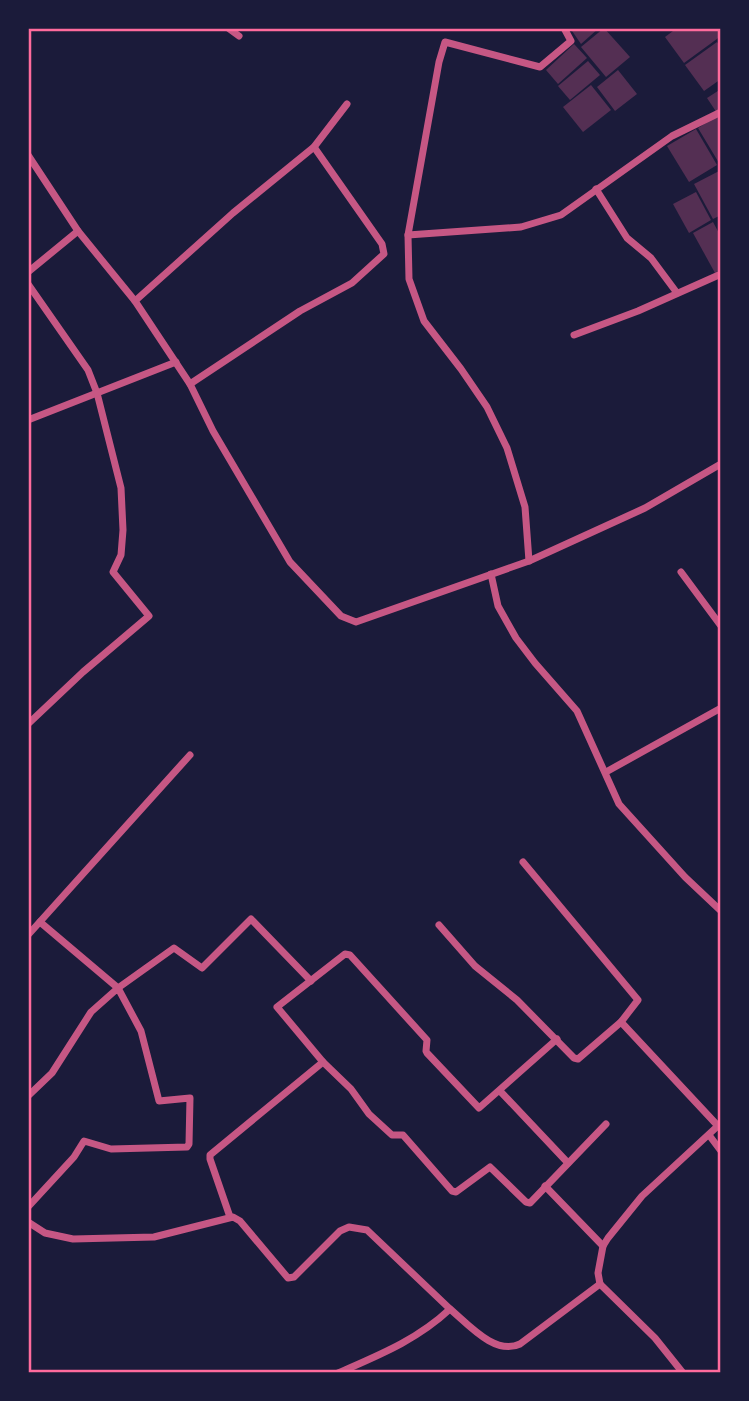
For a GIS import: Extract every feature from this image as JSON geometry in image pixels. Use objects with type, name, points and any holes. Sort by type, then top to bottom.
[{"type":"street","points":[[228,28],[239,36]]},
{"type":"street","points":[[529,561],[525,508],[507,448],[480,397],[424,321],[409,279],[408,235],[439,62],[445,42],[540,68],[571,41],[564,28]]},
{"type":"street","points":[[135,301],[314,147],[348,104]]},
{"type":"street","points":[[408,235],[521,227],[561,215],[672,136],[721,112]]},
{"type":"street","points":[[190,384],[300,311],[352,283],[384,254],[382,244],[314,147]]},
{"type":"street","points":[[28,155],[78,231],[135,301],[176,362],[290,562],[341,616],[356,622],[529,561],[645,508],[719,465]]},
{"type":"street","points":[[596,189],[626,238],[650,258],[677,293]]},
{"type":"street","points":[[28,272],[78,231]]},
{"type":"street","points":[[574,335],[638,311],[721,274]]},
{"type":"street","points":[[28,284],[88,370],[97,393],[121,488],[121,555],[113,572],[149,616],[83,672],[28,724]]},
{"type":"street","points":[[28,420],[176,362]]},
{"type":"street","points":[[681,572],[721,626]]},
{"type":"street","points":[[491,574],[498,606],[516,638],[577,711],[619,804],[685,877],[721,911]]},
{"type":"street","points":[[606,772],[721,708]]},
{"type":"street","points":[[28,935],[190,755]]},
{"type":"street","points":[[439,925],[475,966],[517,1000],[578,1059],[621,1022],[637,998],[523,862]]},
{"type":"street","points":[[28,1097],[52,1073],[91,1012],[118,988],[174,948],[202,968],[251,919],[311,981]]},
{"type":"street","points":[[28,1207],[74,1157],[84,1141],[111,1149],[185,1148],[189,1144],[190,1097],[159,1101],[141,1031],[118,988],[40,922]]},
{"type":"street","points":[[556,1039],[482,1108],[476,1106],[427,1054],[428,1040],[351,955],[343,955],[277,1007],[323,1062],[351,1089],[369,1114],[390,1133],[403,1135],[452,1191],[460,1190],[490,1167],[528,1204],[606,1124]]},
{"type":"street","points":[[621,1022],[720,1125],[642,1196],[603,1245],[598,1273],[600,1284],[655,1338],[683,1373]]},
{"type":"street","points":[[230,1217],[209,1159],[210,1155],[323,1062]]},
{"type":"street","points":[[500,1091],[568,1163]]},
{"type":"street","points":[[709,1135],[721,1152]]},
{"type":"street","points":[[545,1186],[603,1245]]},
{"type":"street","points":[[28,1222],[45,1233],[72,1239],[154,1237],[230,1217],[240,1221],[288,1278],[294,1277],[340,1231],[349,1227],[367,1230],[448,1307],[495,1344],[512,1348],[520,1345],[600,1284]]},
{"type":"street","points":[[338,1373],[398,1347],[431,1326],[448,1307]]},
{"type":"building","points":[[570,28],[599,28],[581,44]]},
{"type":"building","points":[[604,28],[630,57],[606,77],[581,47]]},
{"type":"building","points":[[677,28],[717,28],[721,36],[684,63],[665,37]]},
{"type":"building","points":[[717,42],[721,48],[721,79],[704,91],[685,65]]},
{"type":"building","points":[[574,44],[587,58],[558,84],[546,70]]},
{"type":"building","points":[[588,61],[600,75],[570,100],[558,86]]},
{"type":"building","points":[[618,70],[637,94],[615,111],[597,87]]},
{"type":"building","points":[[591,85],[611,110],[583,132],[563,107]]},
{"type":"building","points":[[721,89],[721,110],[717,113],[707,98]]},
{"type":"building","points":[[719,115],[721,162],[719,163],[698,128]]},
{"type":"building","points":[[696,129],[717,165],[689,182],[667,146]]},
{"type":"building","points":[[721,170],[721,215],[713,219],[694,184]]},
{"type":"building","points":[[696,192],[711,220],[689,233],[673,204]]},
{"type":"building","points":[[713,222],[721,237],[721,269],[715,273],[693,233]]}]
